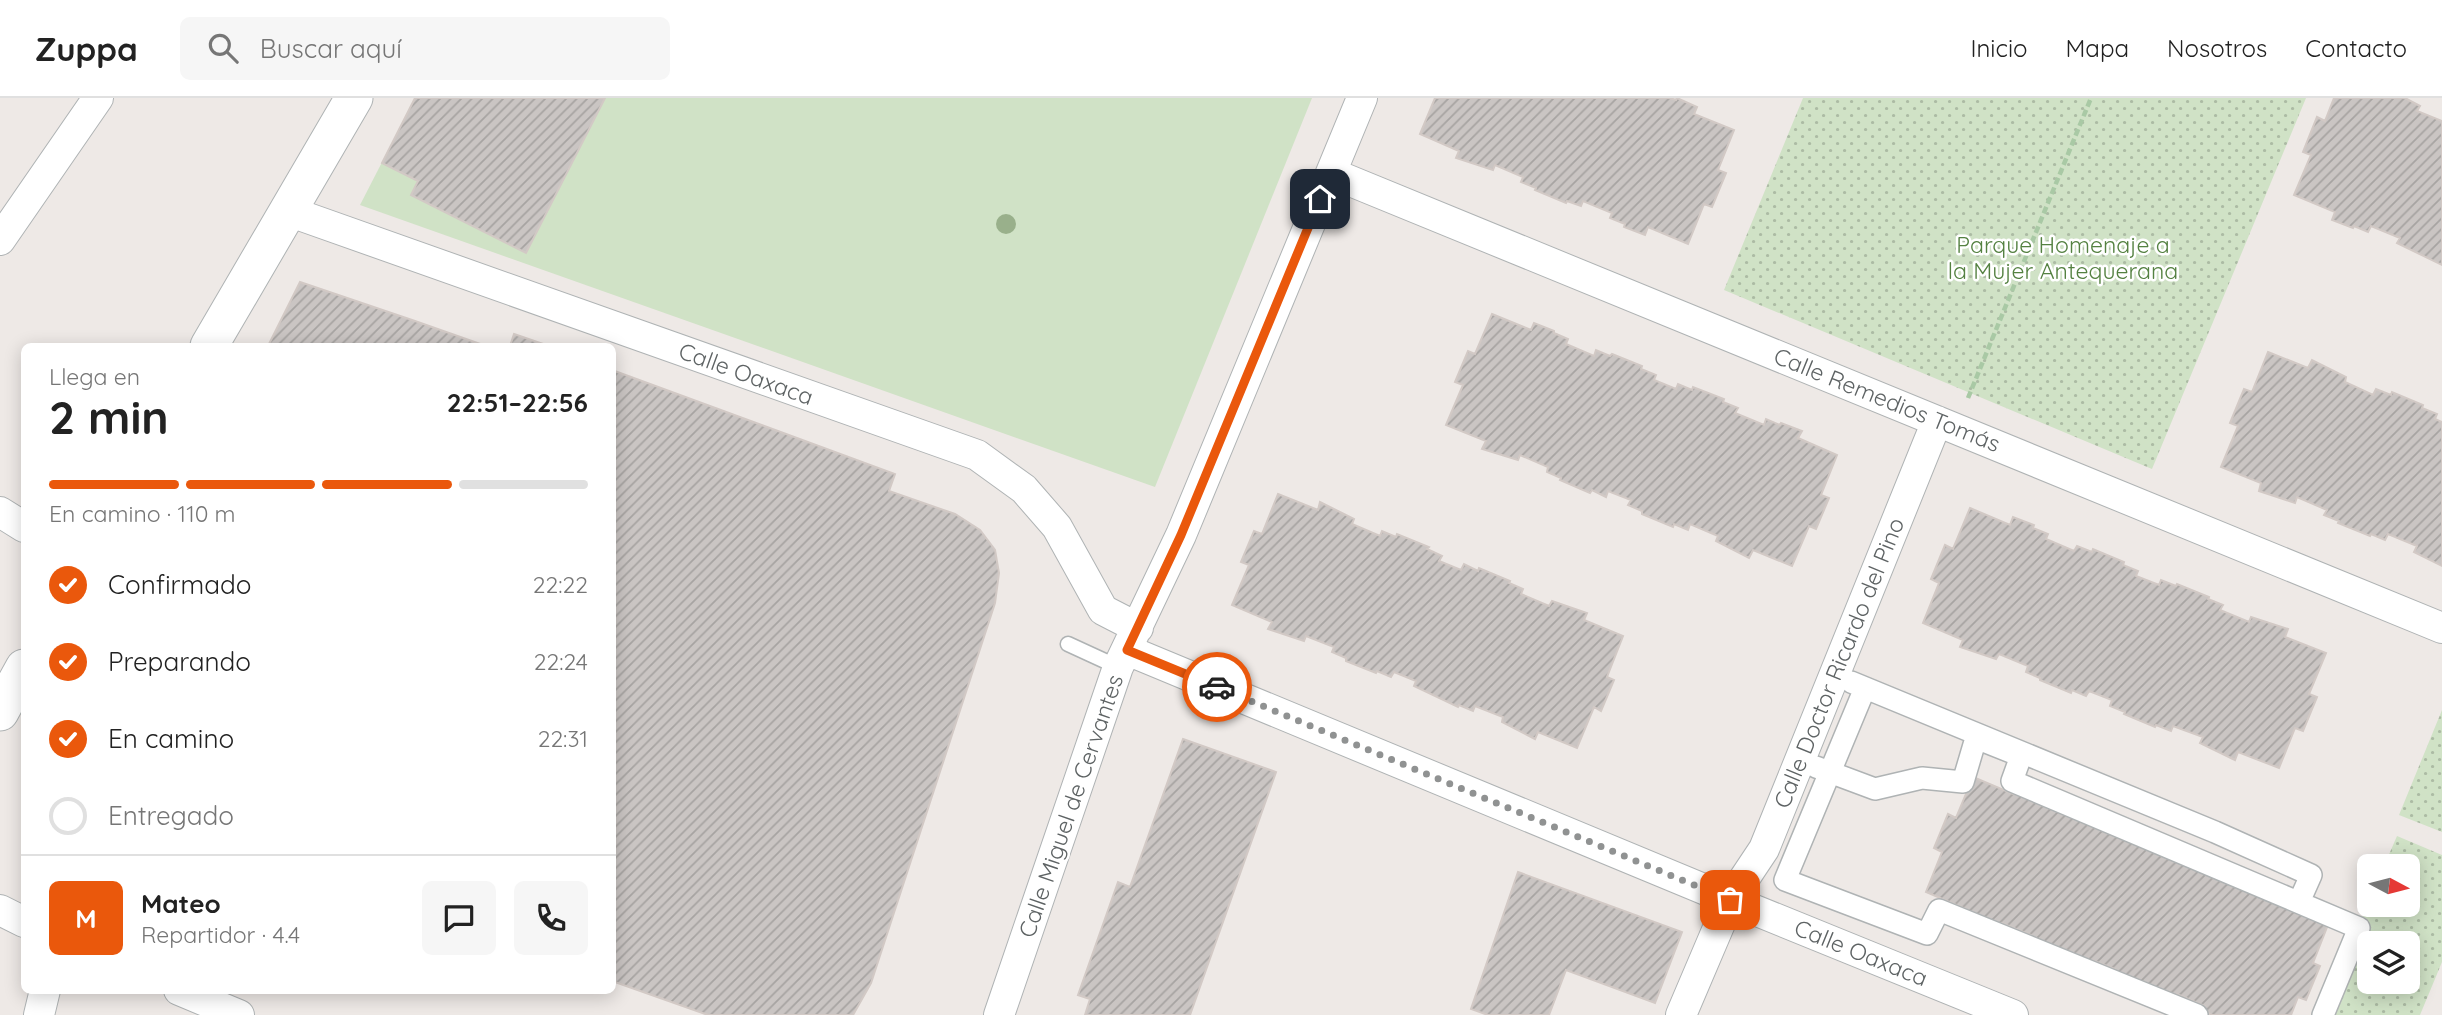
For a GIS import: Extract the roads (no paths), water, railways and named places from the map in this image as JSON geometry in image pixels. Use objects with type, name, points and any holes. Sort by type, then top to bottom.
[{"type":"street","points":[[0,240],[98,98]]},
{"type":"street","points":[[211,343],[354,98]]},
{"type":"street","name":"Calle Miguel de Cervantes","points":[[999,1015],[1128,648],[1181,535],[1362,98]]},
{"type":"street","name":"Calle Remedios Tomás","points":[[1331,173],[2442,628]]},
{"type":"street","name":"Calle Oaxaca","points":[[288,211],[977,456],[1024,489],[1056,527],[1128,648],[1730,900],[2013,1015]]},
{"type":"street","name":"Calle Doctor Ricardo del Pino","points":[[1681,1015],[1730,900],[1764,849],[1937,421]]},
{"type":"street","points":[[0,512],[21,525]]},
{"type":"street","points":[[0,712],[21,674]]},
{"type":"street","points":[[2197,1015],[1939,910],[1927,934],[1785,880],[1823,770],[1858,685],[2215,832],[2311,875],[2299,902]]},
{"type":"street","points":[[1823,770],[1875,789],[1922,778],[1963,782],[1976,738],[2021,756],[2012,781],[2358,928],[2323,1015]]},
{"type":"street","points":[[2116,825],[2126,796]]},
{"type":"street","points":[[2204,862],[2215,832]]},
{"type":"street","points":[[0,910],[21,920]]},
{"type":"street","points":[[39,1015],[44,994]]},
{"type":"street","points":[[185,994],[207,1009],[239,1015]]},
{"type":"lane","points":[[1068,644],[1128,648]]},
{"type":"park label","name":"Parque Homenaje a la Mujer Antequerana","points":[[2063,258]]}]
